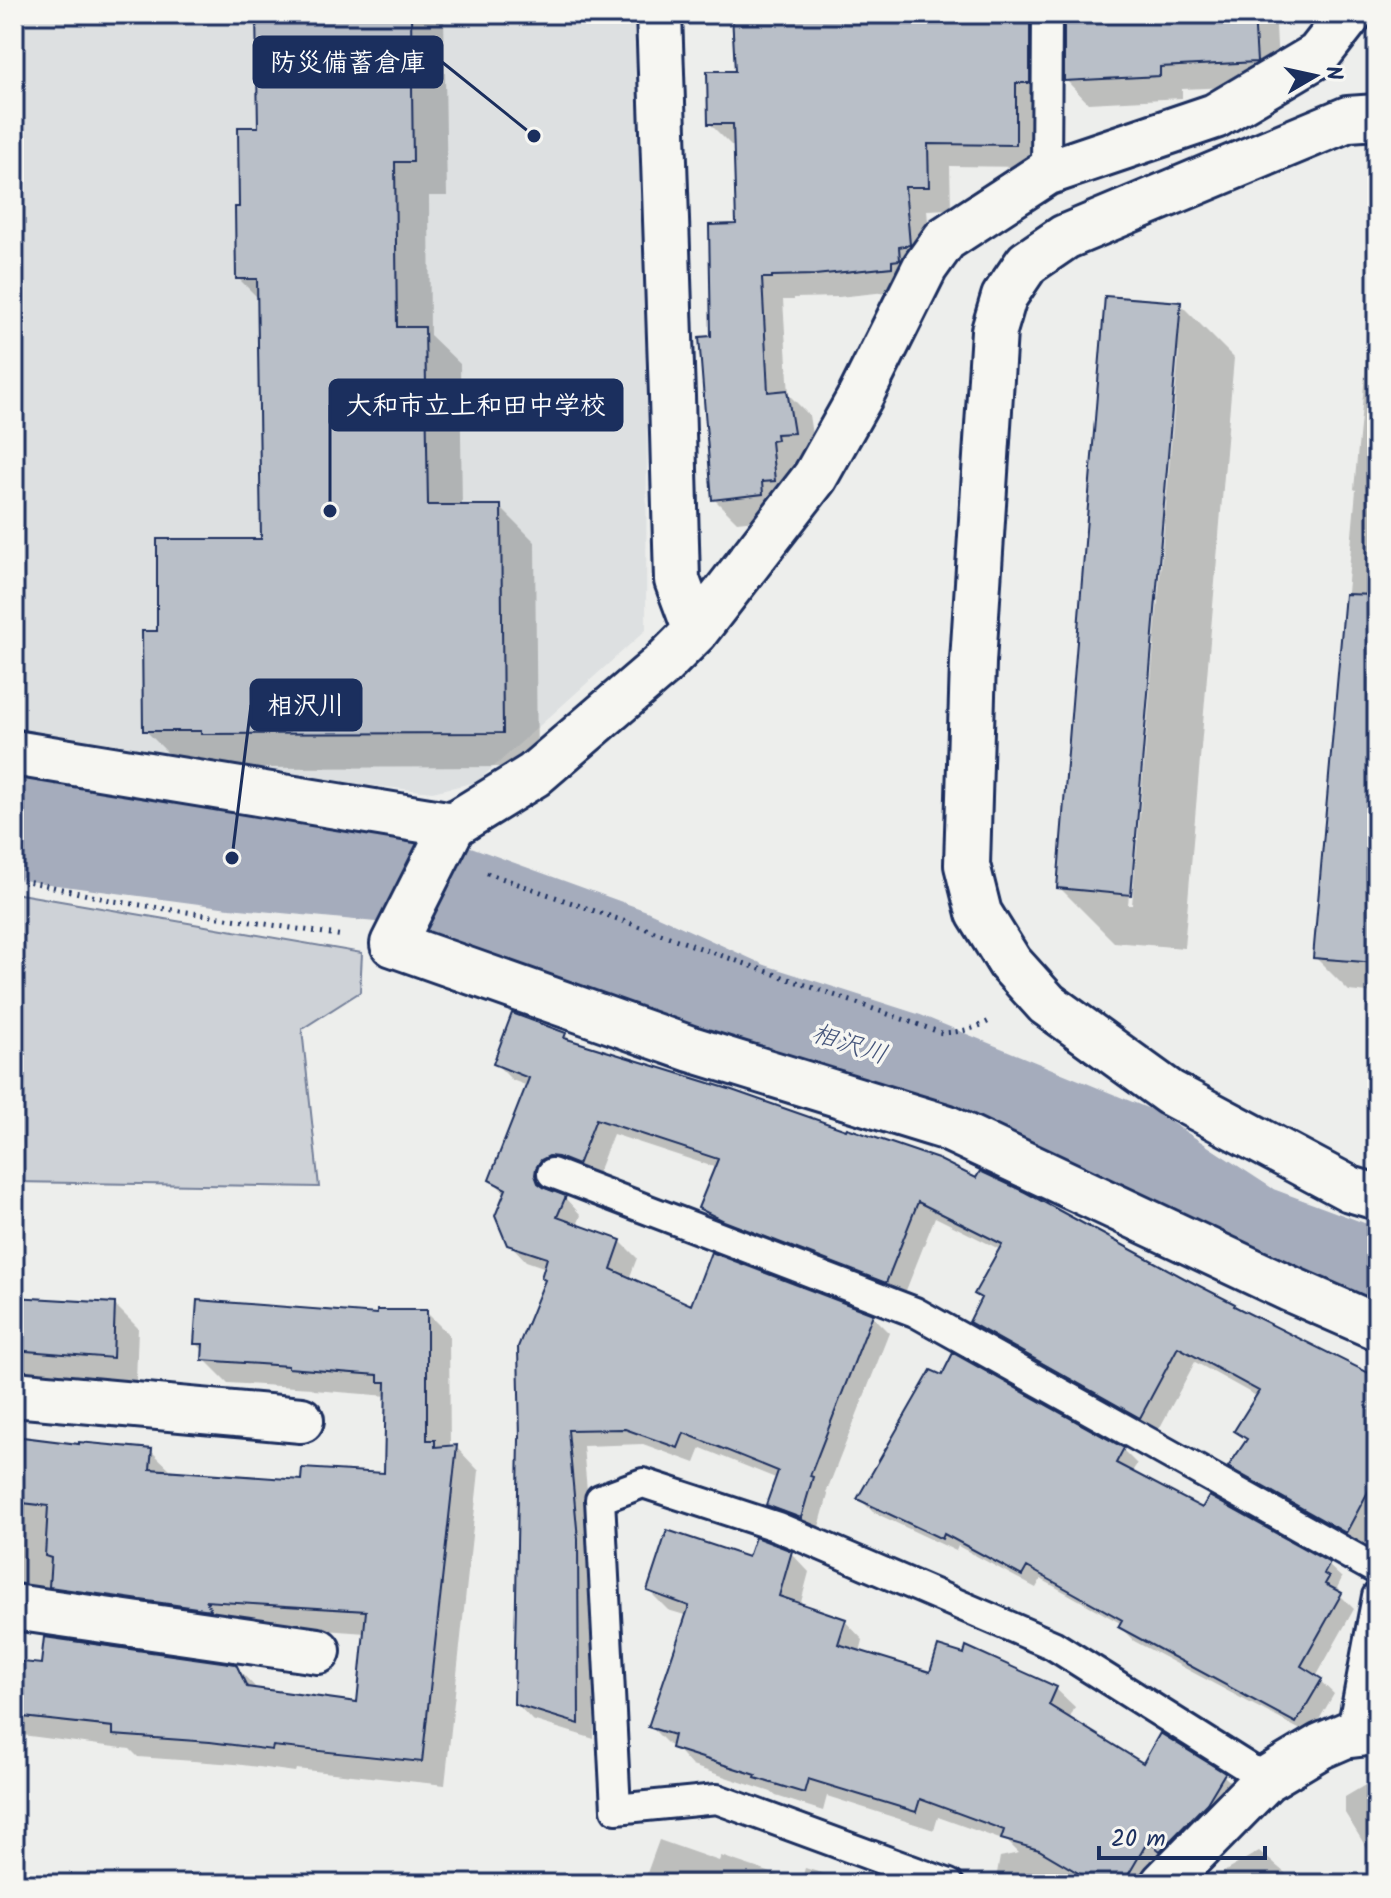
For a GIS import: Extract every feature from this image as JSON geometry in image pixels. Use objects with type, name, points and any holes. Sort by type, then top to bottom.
[{"type":"street","points":[[659,14],[677,580],[696,631]]},
{"type":"street","points":[[1350,14],[1318,55],[1215,116],[1046,173],[945,239],[925,267],[860,397],[815,477],[696,631],[661,666],[534,775],[443,844],[395,938],[691,1049],[945,1127],[1377,1327]]},
{"type":"street","points":[[1377,117],[1348,119],[1065,237],[1027,263],[1004,297],[994,331],[973,662],[967,865],[979,913],[1010,963],[1047,1004],[1170,1093],[1350,1189],[1377,1197]]},
{"type":"street","points":[[14,753],[443,844]]},
{"type":"street","points":[[14,1394],[301,1420]]},
{"type":"street","points":[[14,1607],[318,1651]]},
{"type":"street","points":[[1163,1884],[1266,1779],[1321,1746],[1351,1733],[1364,1734]]},
{"type":"lane","points":[[1046,173],[1047,14]]},
{"type":"lane","points":[[552,1173],[915,1312],[1377,1570]]},
{"type":"lane","points":[[949,1884],[717,1799],[616,1809],[600,1499],[643,1483],[778,1527],[1053,1645],[1266,1779]]},
{"type":"lane","points":[[1364,1734],[1377,1596]]},
{"type":"path","points":[[443,844],[478,870],[942,1033],[980,1027],[995,1017]]},
{"type":"path","points":[[14,878],[114,901],[395,938]]},
{"type":"shaded area","points":[[14,14],[636,14],[647,392],[646,630],[477,782],[432,792],[270,775],[14,729]]},
{"type":"shaded area","points":[[14,893],[362,953],[360,992],[302,1029],[319,1187],[14,1182]]},
{"type":"building","points":[[256,14],[411,14],[413,162],[395,162],[397,327],[425,327],[428,505],[501,505],[503,733],[201,734],[201,731],[143,731],[142,631],[157,631],[157,539],[261,539],[257,279],[236,279],[235,207],[239,207],[238,127],[258,127]]},
{"type":"building","points":[[732,14],[1030,14],[1030,83],[1016,83],[1016,145],[928,144],[929,187],[905,187],[910,245],[899,247],[900,260],[892,261],[892,267],[762,278],[768,392],[787,390],[794,433],[776,434],[777,440],[771,441],[775,481],[762,482],[763,494],[712,500],[699,337],[711,336],[709,225],[736,224],[733,124],[708,124],[707,71],[735,71]]},
{"type":"building","points":[[1064,14],[1254,14],[1257,62],[1160,67],[1160,76],[1064,81]]},
{"type":"building","points":[[1105,296],[1181,302],[1131,895],[1057,888]]},
{"type":"building","points":[[1345,594],[1377,595],[1377,963],[1313,958]]},
{"type":"building","points":[[512,1013],[566,1033],[564,1038],[847,1128],[938,1159],[976,1178],[980,1171],[1025,1192],[1234,1306],[1377,1377],[1377,1475],[1346,1533],[1228,1467],[1247,1439],[1234,1431],[1259,1391],[1178,1347],[1140,1418],[969,1322],[981,1298],[974,1294],[1002,1244],[918,1202],[886,1283],[724,1221],[698,1208],[718,1159],[596,1119],[578,1165],[549,1156],[541,1160],[535,1175],[538,1183],[545,1188],[566,1196],[557,1217],[621,1240],[611,1269],[691,1305],[711,1252],[873,1314],[810,1476],[813,1477],[801,1518],[766,1505],[778,1471],[684,1433],[678,1448],[625,1429],[568,1430],[578,1539],[579,1724],[514,1704],[520,1438],[518,1347],[545,1280],[541,1278],[547,1258],[507,1245],[495,1216],[506,1189],[489,1180],[529,1078],[493,1064]]},
{"type":"building","points":[[14,1297],[115,1303],[113,1358],[14,1350]]},
{"type":"building","points":[[197,1300],[377,1314],[377,1310],[427,1310],[427,1440],[435,1440],[435,1447],[457,1445],[422,1762],[273,1746],[272,1750],[113,1735],[113,1727],[14,1716],[14,1661],[41,1664],[44,1637],[236,1664],[247,1687],[357,1702],[366,1611],[206,1601],[211,1610],[49,1587],[51,1558],[45,1556],[48,1506],[14,1502],[14,1436],[152,1449],[150,1469],[301,1480],[302,1468],[384,1473],[386,1382],[378,1382],[378,1375],[202,1360],[203,1344],[194,1344]]},
{"type":"building","points":[[953,1353],[1124,1448],[1116,1463],[1202,1508],[1209,1496],[1330,1563],[1324,1574],[1329,1577],[1325,1584],[1342,1593],[1301,1666],[1322,1679],[1296,1723],[1118,1627],[1122,1620],[1027,1567],[1022,1576],[944,1534],[942,1539],[857,1499],[931,1370],[942,1375]]},
{"type":"building","points":[[667,1530],[748,1557],[755,1537],[792,1551],[779,1596],[846,1619],[838,1644],[930,1672],[938,1646],[964,1654],[966,1646],[1057,1687],[1049,1705],[1143,1763],[1160,1733],[1225,1773],[1207,1803],[1160,1851],[1148,1841],[1123,1884],[1097,1884],[1039,1850],[1001,1839],[1004,1830],[920,1799],[916,1812],[808,1779],[804,1793],[671,1748],[674,1735],[648,1727],[689,1606],[647,1591]]},
{"type":"waterway","name":"相沢川","points":[[14,828],[232,858],[399,874],[627,957],[745,1011],[901,1061],[1130,1155],[1251,1234],[1377,1281]]},
{"type":"place","name":"防災備蓄倉庫","points":[[534,136]]},
{"type":"place","name":"大和市立上和田中学校","points":[[330,511]]},
{"type":"place","name":"相沢川","points":[[232,858]]}]
